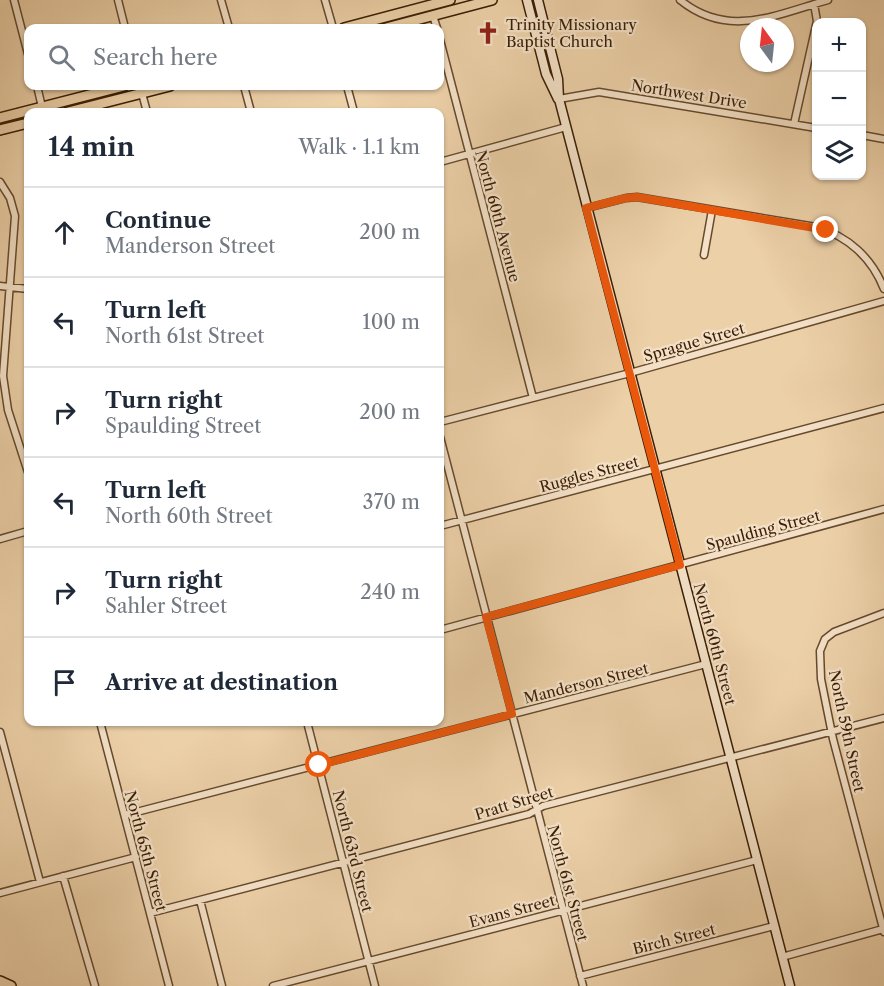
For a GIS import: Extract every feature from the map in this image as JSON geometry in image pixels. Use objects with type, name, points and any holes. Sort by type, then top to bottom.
[{"type":"main road","points":[[358,24],[430,3],[450,0]]},
{"type":"main road","points":[[402,24],[492,0]]},
{"type":"main road","name":"North 60th Street","points":[[526,0],[546,74],[559,99]]},
{"type":"main road","name":"North 60th Street","points":[[538,0],[586,208],[790,986]]},
{"type":"main road","points":[[38,108],[108,90]]},
{"type":"main road","points":[[81,108],[138,90]]},
{"type":"main road","points":[[0,118],[24,112]]},
{"type":"main road","points":[[0,130],[24,124]]},
{"type":"main road","points":[[0,981],[11,986]]},
{"type":"street","points":[[14,0],[24,39]]},
{"type":"street","points":[[118,0],[124,24]]},
{"type":"street","points":[[221,0],[228,24]]},
{"type":"street","points":[[325,0],[332,24]]},
{"type":"street","points":[[680,0],[706,16],[737,23],[828,0]]},
{"type":"street","points":[[794,124],[817,21],[814,4]]},
{"type":"street","points":[[433,16],[435,24]]},
{"type":"street","name":"North 60th Avenue","points":[[444,56],[532,398]]},
{"type":"street","points":[[38,90],[42,107]]},
{"type":"street","points":[[141,90],[146,108]]},
{"type":"street","points":[[245,90],[250,108]]},
{"type":"street","points":[[348,90],[353,108]]},
{"type":"street","name":"Northwest Drive","points":[[559,99],[599,92],[812,127]]},
{"type":"street","points":[[444,161],[566,127]]},
{"type":"street","points":[[866,136],[884,139]]},
{"type":"street","points":[[0,182],[10,198],[15,216],[3,384],[12,425],[24,460]]},
{"type":"street","points":[[586,208],[631,197],[816,227],[836,234],[854,246],[868,260],[884,289]]},
{"type":"street","points":[[704,255],[712,210]]},
{"type":"street","points":[[0,286],[24,289]]},
{"type":"street","name":"Sprague Street","points":[[444,421],[630,373],[884,301]]},
{"type":"street","name":"Ruggles Street","points":[[444,525],[884,408]]},
{"type":"street","name":"North 61st Street","points":[[444,453],[583,986]]},
{"type":"street","name":"Spaulding Street","points":[[444,629],[884,509]]},
{"type":"street","points":[[0,539],[24,532]]},
{"type":"street","name":"North 59th Street","points":[[884,613],[834,632],[825,639],[820,651],[821,679],[832,732],[884,931]]},
{"type":"street","name":"Manderson Street","points":[[124,815],[706,664]]},
{"type":"street","name":"Pratt Street","points":[[150,913],[529,814],[543,806],[884,718]]},
{"type":"street","name":"North 65th Street","points":[[101,726],[169,986]]},
{"type":"street","name":"North 63rd Street","points":[[308,726],[375,986]]},
{"type":"street","points":[[0,732],[40,882]]},
{"type":"street","points":[[0,893],[136,857]]},
{"type":"street","name":"Evans Street","points":[[273,986],[757,860]]},
{"type":"street","points":[[63,876],[94,986]]},
{"type":"street","points":[[200,900],[222,986]]},
{"type":"street","name":"Birch Street","points":[[580,976],[774,926]]},
{"type":"street","points":[[782,957],[884,931]]},
{"type":"place","name":"Trinity Missionary Baptist Church","points":[[488,33]]},
{"type":"route","points":[[319,765],[512,714],[486,617],[680,565],[586,208],[637,197],[826,230]]}]
